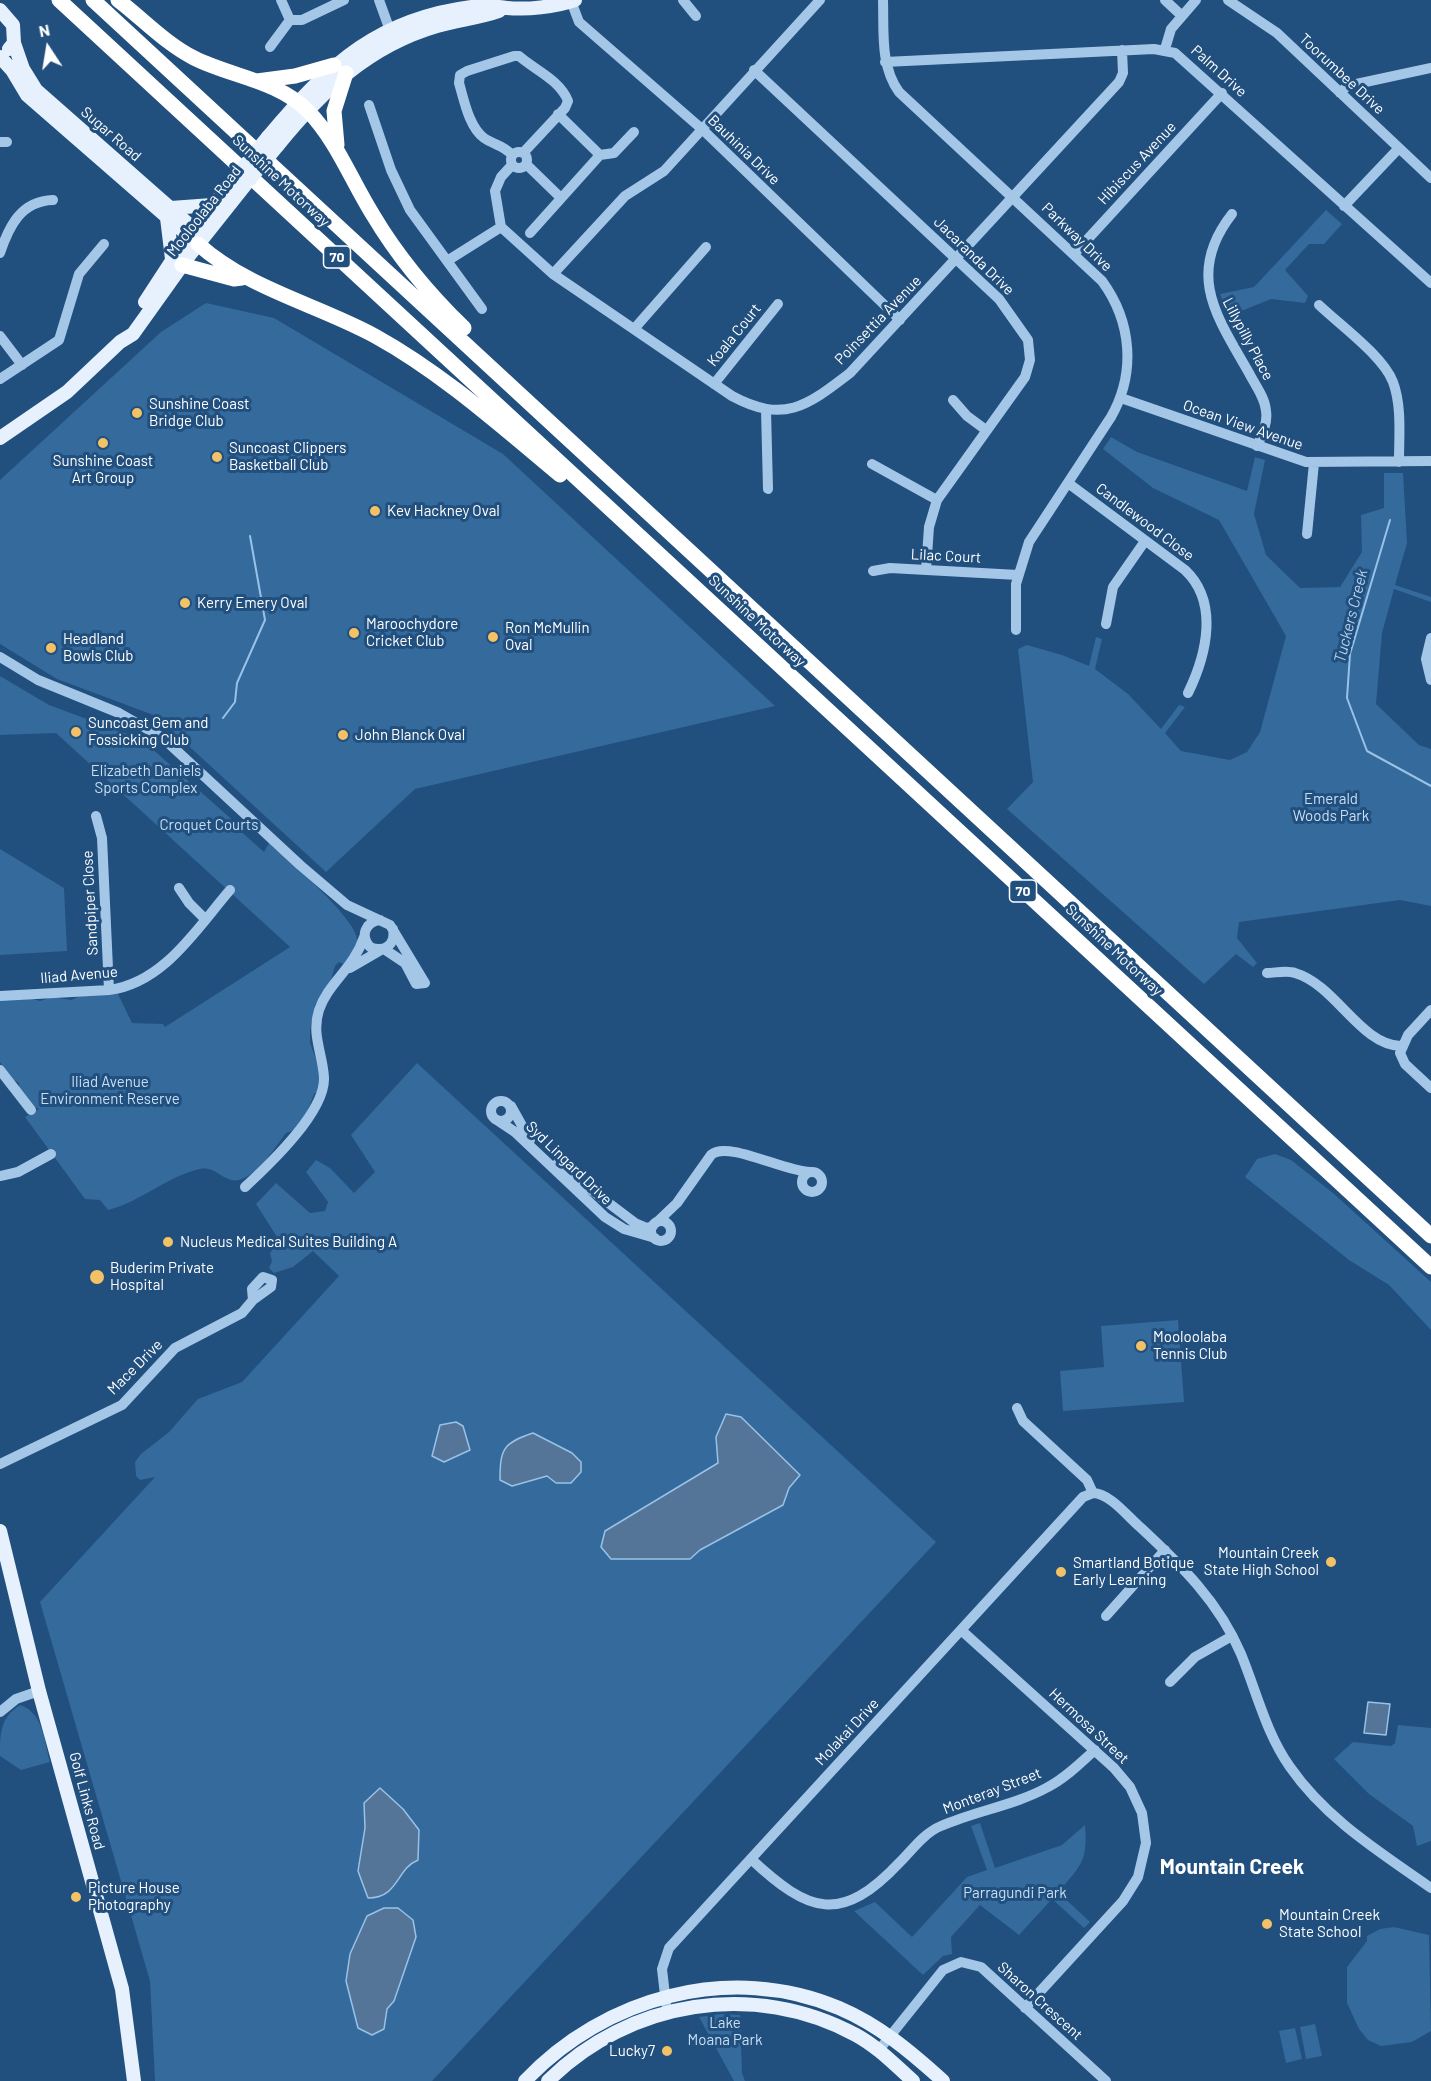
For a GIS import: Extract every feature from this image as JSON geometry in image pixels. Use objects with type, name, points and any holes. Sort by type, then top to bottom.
[{"type":"highway","name":"Sunshine Motorway","points":[[59,0],[1431,1268]]},
{"type":"highway","name":"Sunshine Motorway","points":[[93,0],[1431,1236]]},
{"type":"highway","points":[[118,0],[155,32],[182,51],[221,70],[279,90],[302,106],[337,149],[373,216],[411,270],[458,323],[561,423],[571,440]]},
{"type":"highway","points":[[257,81],[340,69],[334,111],[337,149]]},
{"type":"highway","points":[[196,236],[245,277],[373,335],[412,358],[476,407],[600,509],[616,514]]},
{"type":"highway","points":[[177,262],[234,279],[245,277]]},
{"type":"main road","name":"Mooloolaba Road","points":[[0,438],[67,392],[120,342],[133,334],[177,262],[196,236],[302,106],[340,69],[392,37],[507,8],[573,1]]},
{"type":"main road","name":"Sugar Road","points":[[1,9],[13,25],[14,44],[23,69],[36,90],[169,213]]},
{"type":"main road","points":[[0,56],[14,44]]},
{"type":"main road","name":"Sugar Road","points":[[0,56],[12,70],[27,95],[196,236]]},
{"type":"main road","name":"Mooloolaba Road","points":[[196,236],[212,206],[236,187]]},
{"type":"main road","points":[[177,262],[169,213],[212,206]]},
{"type":"main road","name":"Golf Links Road","points":[[0,1531],[39,1691],[122,1989],[134,2081]]},
{"type":"main road","points":[[548,2081],[596,2043],[666,2004],[693,1991],[735,1988],[789,1992],[814,1999],[862,2019],[890,2036],[943,2081]]},
{"type":"main road","points":[[525,2081],[561,2048],[590,2028],[666,2004],[763,2006],[796,2013],[837,2026],[879,2050],[913,2081]]},
{"type":"street","points":[[290,20],[302,20],[344,0]]},
{"type":"street","points":[[379,0],[392,37]]},
{"type":"street","points":[[683,0],[696,16]]},
{"type":"street","points":[[553,273],[625,196],[664,171],[820,0]]},
{"type":"street","name":"Parkway Drive","points":[[883,0],[885,62],[888,76],[899,92],[1102,281],[1121,316],[1128,351],[1127,375],[1121,398],[1068,483],[1036,529],[1018,575],[1016,630]]},
{"type":"street","points":[[1165,0],[1181,15]]},
{"type":"street","points":[[885,62],[1166,49],[1171,29],[1196,0]]},
{"type":"street","name":"Toorumbee Drive","points":[[1227,0],[1277,33],[1431,178]]},
{"type":"street","points":[[282,1],[290,20]]},
{"type":"street","name":"Bauhinia Drive","points":[[573,1],[579,22],[703,130],[900,320]]},
{"type":"street","points":[[270,47],[290,20]]},
{"type":"street","name":"Palm Drive","points":[[1166,49],[1182,57],[1431,283]]},
{"type":"street","name":"Poinsettia Avenue","points":[[501,227],[553,273],[714,384],[752,407],[766,410],[798,406],[850,373],[1120,80],[1122,50]]},
{"type":"street","points":[[447,261],[501,227],[495,191],[501,177],[516,157],[568,101],[565,94],[540,70],[519,56],[460,75],[462,93],[476,129],[482,137],[506,148],[516,157],[527,159],[526,164],[561,198]]},
{"type":"street","points":[[1340,93],[1347,86],[1431,68]]},
{"type":"street","name":"Jacaranda Drive","points":[[754,70],[957,258],[1005,306],[1026,334],[1030,349],[1029,368],[1025,377],[938,500],[929,527],[926,570]]},
{"type":"street","name":"Hibiscus Avenue","points":[[1074,254],[1222,93]]},
{"type":"street","points":[[369,105],[391,170],[410,210],[482,309]]},
{"type":"street","points":[[558,114],[600,155]]},
{"type":"street","points":[[530,233],[600,155],[614,153],[634,132]]},
{"type":"street","points":[[1344,206],[1399,148]]},
{"type":"street","points":[[0,253],[15,219],[33,203],[53,200]]},
{"type":"street","name":"Lillypilly Place","points":[[1232,214],[1216,235],[1208,266],[1208,283],[1215,312],[1265,403],[1266,421],[1257,446]]},
{"type":"street","points":[[0,379],[59,340],[79,274],[104,244]]},
{"type":"street","points":[[634,329],[706,247]]},
{"type":"street","name":"Koala Court","points":[[714,384],[778,304]]},
{"type":"street","points":[[1319,305],[1383,365],[1393,380],[1398,405],[1399,462]]},
{"type":"street","points":[[0,336],[22,365]]},
{"type":"street","name":"Ocean View Avenue","points":[[1121,398],[1296,460],[1314,463],[1431,461]]},
{"type":"street","points":[[953,400],[967,416],[986,430]]},
{"type":"street","points":[[766,410],[768,489]]},
{"type":"street","points":[[1307,534],[1314,463]]},
{"type":"street","points":[[872,464],[938,500]]},
{"type":"street","name":"Candlewood Close","points":[[1068,483],[1190,575],[1205,601],[1206,632],[1197,672],[1188,693]]},
{"type":"street","points":[[1106,624],[1110,594],[1117,579],[1145,541]]},
{"type":"street","name":"Lilac Court","points":[[873,571],[890,568],[1018,575]]},
{"type":"street","points":[[1431,638],[1426,659],[1431,680]]},
{"type":"street","points":[[0,657],[38,680],[119,713],[163,738],[300,865],[347,905],[388,923],[420,983],[405,963],[382,950],[370,947],[347,905]]},
{"type":"street","name":"Sandpiper Close","points":[[96,816],[102,838],[109,990]]},
{"type":"street","points":[[179,888],[189,903],[205,919]]},
{"type":"street","name":"Iliad Avenue","points":[[0,996],[109,990],[127,986],[157,971],[230,890]]},
{"type":"street","points":[[245,1187],[307,1121],[319,1103],[324,1078],[316,1041],[318,1014],[326,995],[348,970],[368,925],[380,920]]},
{"type":"street","points":[[348,970],[382,950],[393,940],[393,929]]},
{"type":"street","points":[[1267,973],[1293,972],[1311,980],[1384,1043],[1401,1046]]},
{"type":"street","points":[[1431,1010],[1401,1046],[1400,1053],[1405,1064],[1431,1088]]},
{"type":"street","points":[[0,1071],[31,1110]]},
{"type":"street","points":[[502,1101],[511,1106],[509,1117],[497,1120],[492,1114],[493,1104],[502,1101]]},
{"type":"street","name":"Syd Lingard Drive","points":[[511,1106],[527,1136],[551,1159],[635,1223],[647,1228],[655,1224]]},
{"type":"street","name":"Syd Lingard Drive","points":[[497,1120],[515,1131],[604,1217],[624,1229],[655,1238]]},
{"type":"street","points":[[677,1203],[667,1239],[662,1241],[655,1238],[652,1232],[655,1224],[677,1203],[711,1155],[718,1150],[730,1150],[784,1169],[810,1172],[819,1175],[822,1184],[814,1191],[804,1187],[784,1169]]},
{"type":"street","points":[[0,1176],[18,1172],[51,1154]]},
{"type":"street","points":[[804,1187],[803,1178],[810,1172]]},
{"type":"street","points":[[655,1224],[665,1222],[670,1228]]},
{"type":"street","name":"Mace Drive","points":[[0,1464],[122,1405],[175,1348],[242,1313],[253,1300]]},
{"type":"street","points":[[1017,1408],[1024,1422],[1087,1479],[1093,1492],[1107,1497],[1199,1585],[1232,1636],[1262,1716],[1290,1767],[1332,1816],[1431,1888]]},
{"type":"street","name":"Molakai Drive","points":[[666,2004],[662,1969],[669,1948],[1083,1497],[1093,1492]]},
{"type":"street","points":[[1106,1616],[1165,1550]]},
{"type":"street","name":"Hermosa Street","points":[[961,1630],[1095,1750],[1125,1780],[1139,1803],[1146,1837],[1143,1859],[1128,1895],[1025,2008]]},
{"type":"street","points":[[1170,1682],[1195,1657],[1232,1636]]},
{"type":"street","points":[[0,1712],[16,1699],[39,1691]]},
{"type":"street","name":"Monteray Street","points":[[751,1859],[786,1890],[807,1901],[828,1904],[853,1901],[878,1886],[922,1840],[938,1827],[1048,1788],[1095,1750]]},
{"type":"street","name":"Sharon Crescent","points":[[879,2050],[943,1970],[961,1962],[981,1967],[1106,2081]]},
{"type":"street","points":[[735,1988],[767,1993],[771,2001],[763,2006]]},
{"type":"street","points":[[590,2028],[584,2038],[591,2044],[596,2043]]},
{"type":"green space","points":[[1326,210],[1342,224],[1324,244],[1309,244],[1285,270],[1308,296],[1305,303],[1271,299],[1229,316],[1220,294],[1254,287]]},
{"type":"green space","name":"Elizabeth Daniels Sports Complex","points":[[206,303],[274,318],[503,454],[775,706],[415,789],[326,872],[156,716],[57,679],[0,644],[0,480],[161,332]]},
{"type":"green space","name":"Emerald Woods Park","points":[[1111,437],[1137,452],[1247,491],[1255,457],[1265,460],[1254,514],[1266,555],[1300,588],[1340,587],[1362,552],[1361,515],[1384,508],[1384,473],[1403,473],[1407,543],[1395,585],[1431,597],[1431,602],[1394,589],[1382,633],[1376,704],[1419,745],[1431,749],[1431,906],[1400,900],[1239,922],[1237,938],[1257,963],[1253,967],[1236,954],[1204,984],[1007,809],[1033,782],[1018,649],[1027,645],[1089,666],[1096,637],[1102,639],[1095,669],[1128,694],[1161,729],[1179,705],[1185,707],[1165,733],[1181,751],[1230,760],[1247,752],[1260,732],[1286,636],[1219,520],[1153,488],[1103,449]]},
{"type":"green space","name":"Iliad Avenue Environment Reserve","points":[[0,676],[49,705],[141,739],[237,824],[235,826],[264,852],[269,843],[290,861],[334,904],[354,931],[357,943],[354,950],[343,964],[339,962],[335,966],[331,980],[315,1005],[310,1043],[319,1067],[319,1091],[314,1094],[301,1123],[286,1133],[261,1166],[249,1176],[231,1180],[211,1170],[200,1169],[176,1177],[132,1201],[108,1210],[100,1200],[85,1199],[25,1117],[39,1109],[24,1099],[19,1083],[12,1079],[0,1062],[0,997],[26,997],[40,1001],[52,997],[71,1000],[80,996],[118,994],[132,1023],[163,1024],[165,1027],[290,947],[56,733],[0,735]]},
{"type":"green space","points":[[0,849],[64,888],[67,951],[0,955]]},
{"type":"green space","points":[[417,1063],[936,1542],[432,2081],[155,2081],[150,1981],[40,1602],[155,1477],[140,1480],[136,1476],[135,1462],[141,1454],[169,1432],[198,1399],[242,1382],[339,1276],[313,1251],[293,1267],[274,1273],[269,1268],[272,1261],[270,1253],[279,1240],[256,1204],[276,1183],[310,1213],[325,1211],[328,1202],[306,1172],[316,1160],[330,1168],[354,1193],[375,1172],[351,1135]]},
{"type":"green space","points":[[1275,1154],[1291,1160],[1333,1193],[1431,1282],[1431,1330],[1389,1285],[1349,1260],[1245,1177],[1257,1159]]},
{"type":"green space","name":"Mooloolaba Tennis Club","points":[[1178,1320],[1184,1402],[1063,1411],[1060,1371],[1104,1367],[1101,1326]]},
{"type":"green space","points":[[20,1705],[34,1714],[38,1721],[50,1762],[21,1770],[0,1756],[2,1727],[8,1715]]},
{"type":"green space","points":[[1398,1725],[1431,1728],[1431,1841],[1417,1846],[1413,1826],[1369,1794],[1334,1759],[1353,1742],[1391,1746],[1395,1743]]},
{"type":"green space","name":"Parragundi Park","points":[[980,1823],[995,1868],[1062,1845],[1085,1825],[1084,1855],[1077,1869],[1058,1892],[1090,1922],[1084,1928],[1052,1899],[1019,1935],[980,1905],[951,1937],[952,1954],[943,1956],[923,1975],[854,1911],[875,1902],[912,1937],[967,1877],[987,1870],[971,1826]]},
{"type":"green space","points":[[1394,1927],[1429,1935],[1431,2031],[1412,2042],[1381,2046],[1368,2040],[1359,2029],[1347,2003],[1347,1967],[1367,1941],[1367,1936],[1380,1929]]},
{"type":"green space","name":"Lake Moana Park","points":[[721,2014],[740,2015],[742,2073],[745,2081],[734,2081],[699,2017]]},
{"type":"green space","points":[[1315,2024],[1322,2056],[1306,2059],[1300,2027]]},
{"type":"green space","points":[[1295,2028],[1302,2059],[1286,2063],[1279,2031]]},
{"type":"shaded area","points":[[726,1414],[741,1417],[800,1475],[789,1488],[783,1505],[700,1550],[690,1559],[611,1559],[601,1547],[605,1531],[718,1463],[716,1437]]},
{"type":"shaded area","points":[[456,1422],[463,1426],[470,1450],[444,1462],[432,1456],[440,1425]]},
{"type":"shaded area","points":[[533,1433],[572,1453],[581,1462],[581,1472],[571,1483],[556,1483],[547,1476],[512,1486],[500,1480],[501,1461],[505,1449],[515,1440]]},
{"type":"shaded area","points":[[1368,1702],[1390,1704],[1386,1735],[1364,1733]]},
{"type":"shaded area","points":[[380,1788],[403,1809],[419,1830],[418,1860],[405,1870],[386,1893],[368,1898],[358,1871],[365,1828],[364,1803]]},
{"type":"shaded area","points":[[384,1908],[398,1908],[413,1920],[416,1937],[394,2001],[387,2009],[384,2029],[372,2035],[358,2028],[346,1981],[350,1954],[367,1916]]},
{"type":"waterway","name":"Tuckers Creek","points":[[1390,520],[1350,654],[1347,698],[1367,751],[1431,786]]},
{"type":"waterway","points":[[223,718],[235,702],[237,683],[265,620],[250,536]]},
{"type":"place","name":"Sunshine Coast Bridge Club","points":[[137,413]]},
{"type":"place","name":"Sunshine Coast Art Group","points":[[103,443]]},
{"type":"place","name":"Suncoast Clippers Basketball Club","points":[[217,457]]},
{"type":"place","name":"Kev Hackney Oval","points":[[375,511]]},
{"type":"place","name":"Kerry Emery Oval","points":[[185,603]]},
{"type":"place","name":"Maroochydore Cricket Club","points":[[354,633]]},
{"type":"place","name":"Ron McMullin Oval","points":[[493,637]]},
{"type":"place","name":"Headland Bowls Club","points":[[51,648]]},
{"type":"place","name":"Suncoast Gem and Fossicking Club","points":[[76,732]]},
{"type":"place","name":"John Blanck Oval","points":[[343,735]]},
{"type":"place","name":"Nucleus Medical Suites Building A","points":[[168,1242]]},
{"type":"place","name":"Buderim Private Hospital","points":[[97,1277]]},
{"type":"place","name":"Mooloolaba Tennis Club","points":[[1141,1346]]},
{"type":"place","name":"Mountain Creek State High School","points":[[1331,1562]]},
{"type":"place","name":"Smartland Botique Early Learning","points":[[1061,1572]]},
{"type":"place","name":"Picture House Photography","points":[[76,1897]]},
{"type":"place","name":"Mountain Creek State School","points":[[1267,1924]]},
{"type":"place","name":"Lucky7","points":[[667,2051]]},
{"type":"district","name":"Mountain Creek","points":[[1232,1867]]},
{"type":"park label","name":"Croquet Courts","points":[[209,825]]}]
